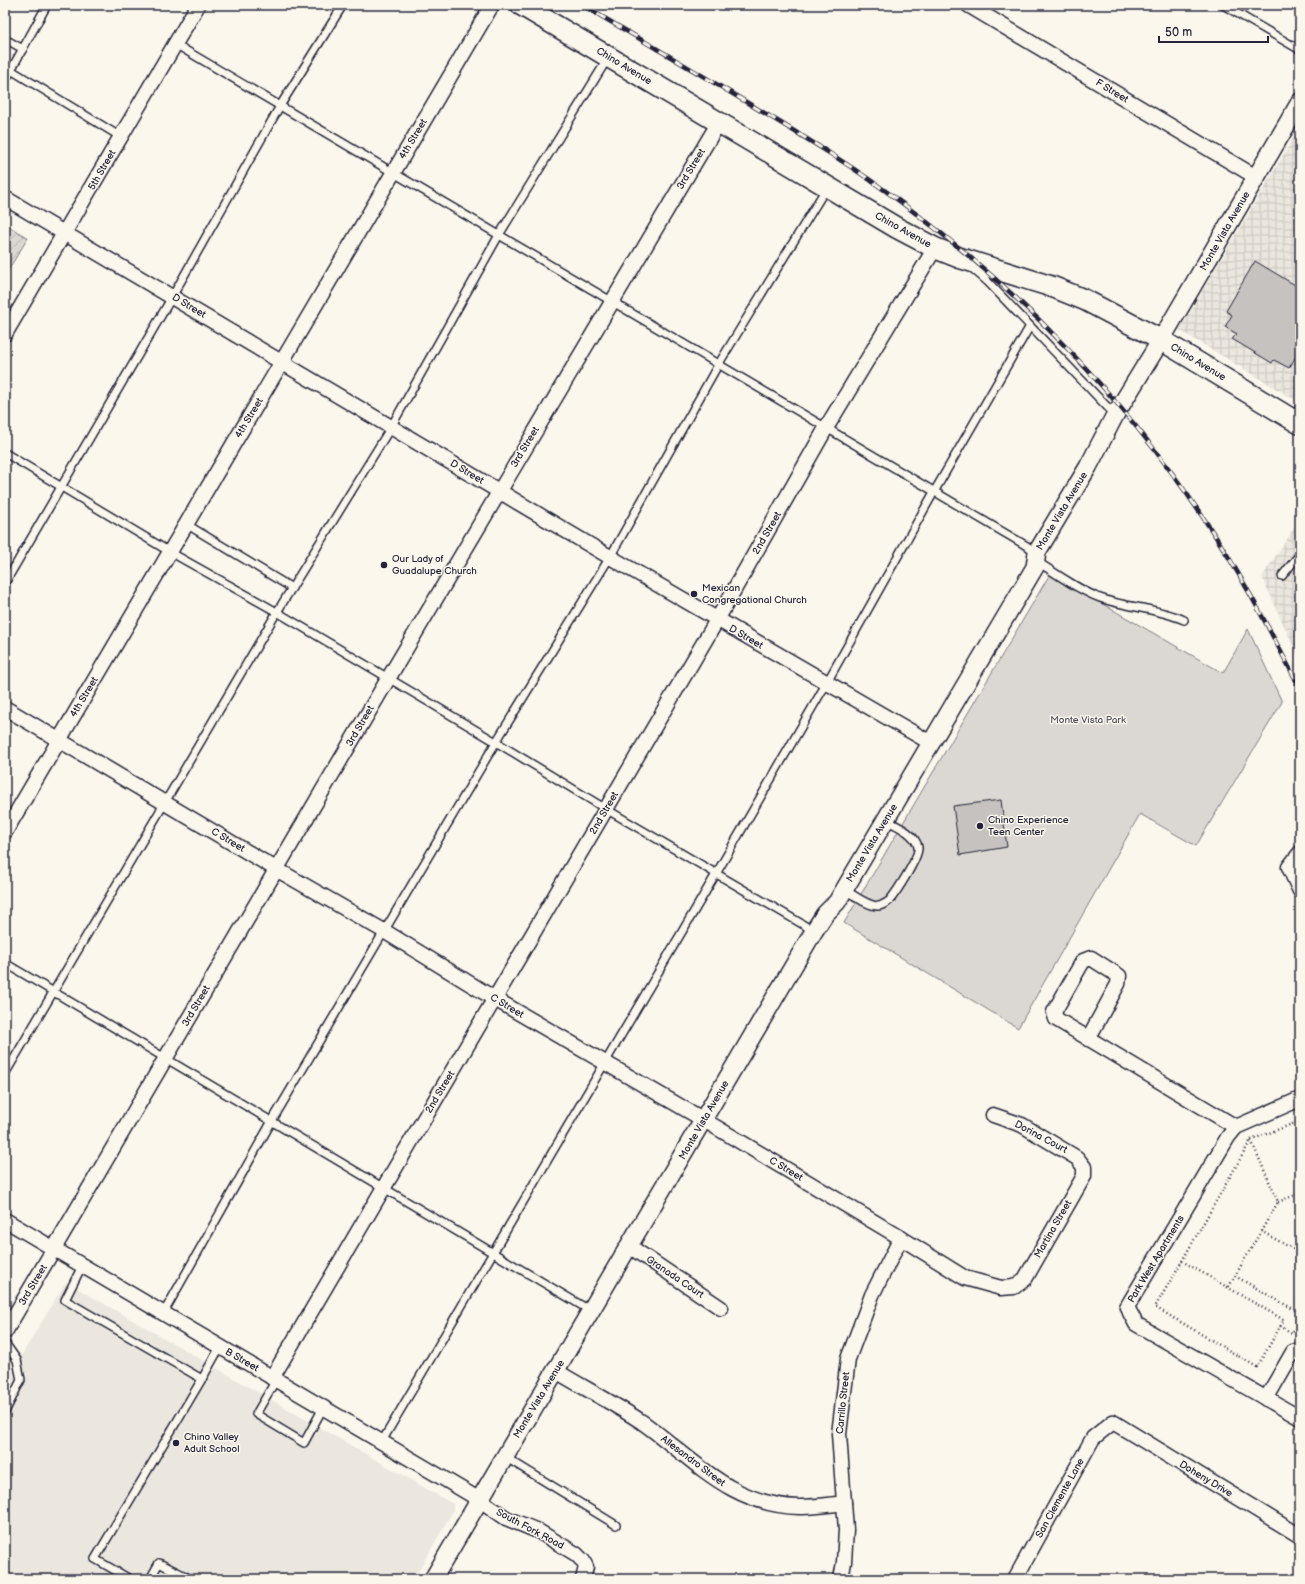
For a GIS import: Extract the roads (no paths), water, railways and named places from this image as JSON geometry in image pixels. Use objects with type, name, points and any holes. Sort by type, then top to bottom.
[{"type":"main road","name":"Chino Avenue","points":[[521,5],[897,228],[935,248],[960,258],[1053,287],[1085,300],[1161,340],[1298,417]]},
{"type":"street","name":"5th Street","points":[[5,334],[198,5]]},
{"type":"street","name":"4th Street","points":[[5,832],[492,5]]},
{"type":"street","name":"F Street","points":[[968,5],[1256,177]]},
{"type":"street","name":"Monte Vista Avenue","points":[[433,1579],[814,931],[825,914],[838,902],[1035,567],[1036,557],[1088,467],[1115,415],[1161,340],[1300,102]]},
{"type":"street","name":"3rd Street","points":[[5,1332],[388,679],[719,122]]},
{"type":"street","name":"D Street","points":[[5,198],[717,620],[931,743]]},
{"type":"street","name":"2nd Street","points":[[274,1379],[383,1188],[717,620],[826,428],[935,248]]},
{"type":"street","name":"C Street","points":[[5,708],[276,869],[384,931],[495,999],[704,1120],[965,1278],[1001,1288],[1014,1287]]},
{"type":"street","points":[[1300,853],[1289,866],[1300,891]]},
{"type":"street","points":[[1088,1039],[1118,984],[1119,976],[1091,958],[1083,961],[1054,1012],[1056,1019],[1088,1039],[1236,1127]]},
{"type":"street","name":"Park West Apartments","points":[[1300,1099],[1236,1127],[1228,1136],[1127,1307],[1136,1324],[1300,1418]]},
{"type":"street","name":"Dorina Court","points":[[993,1115],[1022,1125],[1077,1158],[1084,1166]]},
{"type":"street","name":"Martina Street","points":[[1014,1287],[1025,1279],[1084,1176],[1084,1166]]},
{"type":"street","name":"B Street","points":[[5,1220],[162,1314],[480,1500]]},
{"type":"street","name":"Carrillo Street","points":[[841,1579],[844,1562],[846,1530],[839,1434],[848,1360],[872,1295],[901,1238]]},
{"type":"street","name":"Granada Court","points":[[629,1246],[721,1308]]},
{"type":"street","points":[[1266,1399],[1293,1352],[1300,1350]]},
{"type":"street","name":"Allesandro Street","points":[[556,1371],[642,1422],[716,1480],[734,1491],[753,1499],[776,1505],[800,1507],[844,1503]]},
{"type":"street","name":"Doheny Drive","points":[[1113,1422],[1300,1536]]},
{"type":"street","name":"San Clemente Lane","points":[[1015,1579],[1094,1438],[1113,1422]]},
{"type":"street","name":"South Fork Road","points":[[480,1500],[506,1518],[538,1531],[576,1554],[583,1561],[586,1567],[583,1579]]},
{"type":"lane","points":[[5,81],[47,5]]},
{"type":"lane","points":[[5,583],[172,297],[280,106],[343,5]]},
{"type":"lane","points":[[1223,5],[1300,50]]},
{"type":"lane","points":[[5,39],[23,49]]},
{"type":"lane","points":[[175,44],[934,492],[1101,599],[1168,613],[1184,620]]},
{"type":"lane","points":[[5,1074],[277,612],[391,427],[499,235],[608,57]]},
{"type":"lane","points":[[11,70],[121,137]]},
{"type":"lane","points":[[162,1314],[272,1121],[384,931],[496,742],[610,557],[718,364],[827,187]]},
{"type":"lane","points":[[960,258],[988,282],[1115,415]]},
{"type":"lane","points":[[381,1443],[716,874],[1030,326]]},
{"type":"lane","points":[[5,453],[61,485],[170,552],[277,612],[606,809],[814,931]]},
{"type":"lane","points":[[186,524],[292,588]]},
{"type":"lane","points":[[1282,576],[1300,554]]},
{"type":"lane","points":[[844,890],[871,905],[879,906],[887,902],[893,896],[916,857],[918,848],[915,839],[886,820]]},
{"type":"lane","points":[[5,963],[591,1311]]},
{"type":"lane","points":[[82,1266],[65,1300],[202,1379]]},
{"type":"lane","points":[[5,1343],[17,1360],[21,1380],[5,1412]]},
{"type":"lane","points":[[130,1579],[95,1559],[220,1347]]},
{"type":"lane","points":[[274,1379],[256,1414],[304,1444],[323,1408]]},
{"type":"lane","points":[[505,1457],[616,1524]]},
{"type":"lane","points":[[150,1579],[159,1563],[191,1579]]},
{"type":"railway","points":[[582,5],[779,122],[868,178],[946,237],[989,273],[1030,311],[1069,350],[1107,392],[1143,435],[1176,479],[1208,525],[1233,565],[1300,688]]},
{"type":"place","name":"Our Lady of Guadalupe Church","points":[[384,565]]},
{"type":"place","name":"Mexican Congregational Church","points":[[694,594]]},
{"type":"place","name":"Chino Experience Teen Center","points":[[980,826]]},
{"type":"place","name":"Chino Valley Adult School","points":[[176,1443]]},
{"type":"park label","name":"Monte Vista Park","points":[[1088,720]]}]
